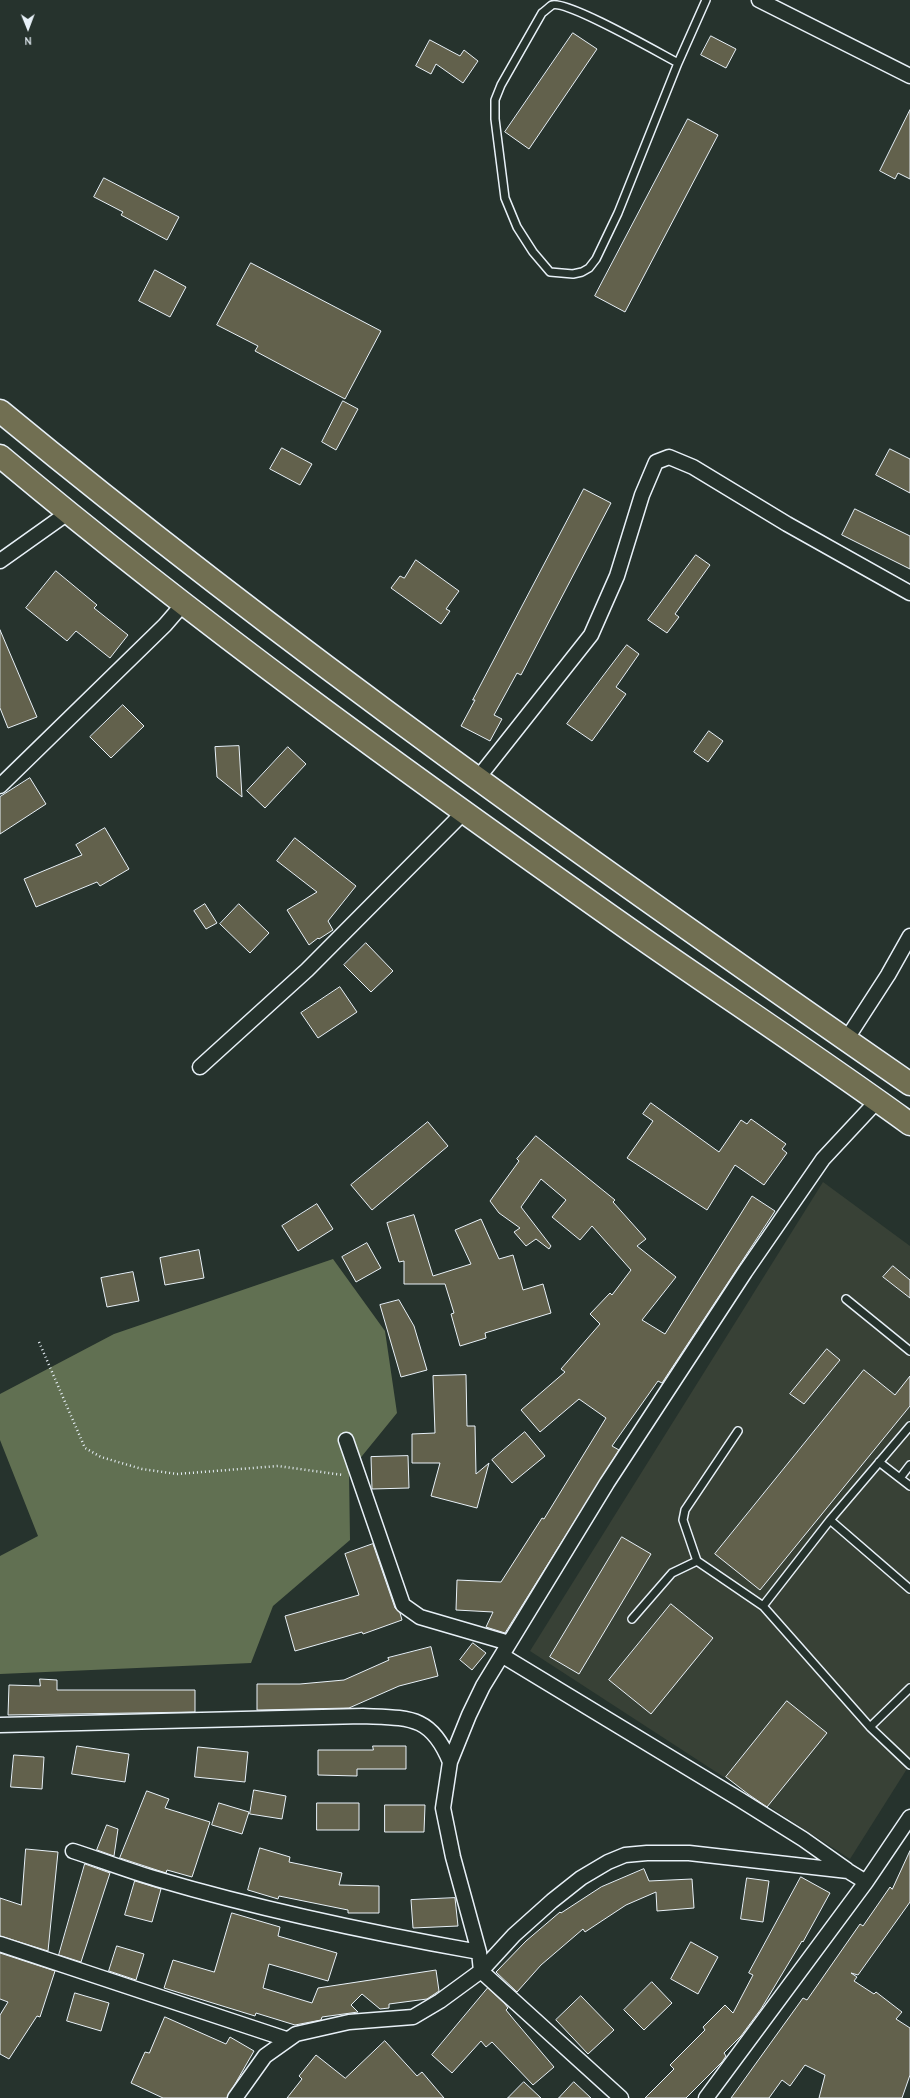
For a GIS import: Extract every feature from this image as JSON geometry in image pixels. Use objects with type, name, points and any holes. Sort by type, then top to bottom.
[{"type":"main road","points":[[0,411],[267,624],[478,778],[910,1084]]},
{"type":"main road","points":[[0,456],[184,603],[366,740],[630,929],[878,1100],[910,1124]]},
{"type":"street","points":[[762,1],[910,76]]},
{"type":"street","points":[[478,778],[591,635],[617,576],[642,496],[656,462],[659,459],[669,457],[693,467],[787,524],[910,593]]},
{"type":"street","points":[[0,561],[69,512]]},
{"type":"street","points":[[0,786],[165,625],[184,603]]},
{"type":"street","points":[[200,1067],[307,970],[465,811]]},
{"type":"street","points":[[846,1040],[888,975],[910,936]]},
{"type":"street","points":[[621,2098],[481,1971],[479,1952],[444,1819],[444,1794],[450,1762],[483,1686],[503,1656],[509,1642],[607,1483],[749,1265],[823,1159],[878,1100]]},
{"type":"street","points":[[346,1440],[403,1605],[420,1617],[509,1642]]},
{"type":"street","points":[[503,1656],[740,1798],[866,1882]]},
{"type":"street","points":[[0,1724],[363,1716],[390,1717],[410,1720],[425,1725],[443,1744],[450,1762]]},
{"type":"street","points":[[706,2098],[866,1882],[910,1817]]},
{"type":"street","points":[[74,1851],[156,1879],[224,1898],[414,1940],[479,1952]]},
{"type":"street","points":[[235,2098],[265,2056],[286,2039],[296,2034],[325,2026],[349,2022],[413,2017],[446,1997],[481,1971],[514,1935],[552,1901],[581,1878],[608,1862],[625,1855],[647,1853],[689,1853],[848,1871]]},
{"type":"street","points":[[0,1944],[286,2039]]},
{"type":"lane","points":[[678,63],[578,10],[559,5],[552,5],[542,13],[501,85],[495,100],[495,119],[505,198],[517,227],[533,252],[550,272],[573,274],[582,272],[589,268],[596,259],[618,213],[678,63],[706,0]]},
{"type":"lane","points":[[846,1299],[910,1350]]},
{"type":"lane","points":[[763,1606],[830,1520],[910,1426]]},
{"type":"lane","points":[[738,1431],[685,1510],[683,1520],[697,1561],[763,1606],[870,1727],[910,1765]]},
{"type":"lane","points":[[879,1462],[910,1486]]},
{"type":"lane","points":[[900,1478],[910,1465]]},
{"type":"lane","points":[[830,1520],[910,1589]]},
{"type":"lane","points":[[632,1619],[672,1573],[697,1561]]},
{"type":"lane","points":[[870,1727],[910,1688]]},
{"type":"path","points":[[39,1342],[85,1448],[101,1456],[142,1469],[177,1474],[278,1466],[346,1475],[361,1480]]},
{"type":"shaded area","points":[[823,1182],[910,1246],[910,1764],[850,1859],[530,1651]]},
{"type":"green space","points":[[333,1259],[385,1331],[397,1413],[349,1472],[350,1540],[273,1606],[251,1663],[0,1674],[0,1556],[38,1536],[0,1440],[0,1394],[114,1334]]},
{"type":"building","points":[[573,33],[597,49],[529,149],[505,132]]},
{"type":"building","points":[[711,36],[736,49],[726,68],[701,55]]},
{"type":"building","points":[[430,40],[460,56],[464,50],[478,61],[463,83],[436,64],[431,74],[416,66]]},
{"type":"building","points":[[910,110],[910,179],[898,173],[895,179],[880,171]]},
{"type":"building","points":[[688,119],[718,135],[625,312],[595,296]]},
{"type":"building","points":[[104,178],[179,217],[167,240],[121,215],[123,212],[94,197]]},
{"type":"building","points":[[251,263],[381,331],[345,399],[255,351],[258,346],[217,325]]},
{"type":"building","points":[[155,270],[186,287],[170,317],[139,301]]},
{"type":"building","points":[[343,401],[358,409],[336,450],[322,442]]},
{"type":"building","points":[[282,448],[312,464],[300,485],[270,469]]},
{"type":"building","points":[[890,449],[910,459],[910,493],[876,475]]},
{"type":"building","points":[[584,489],[611,503],[521,675],[517,673],[494,715],[502,719],[490,741],[461,726],[475,700],[473,700]]},
{"type":"building","points":[[855,509],[910,536],[910,569],[842,535]]},
{"type":"building","points":[[696,555],[710,565],[675,614],[679,617],[667,633],[648,620]]},
{"type":"building","points":[[416,560],[459,591],[446,609],[450,611],[441,624],[391,588],[400,576],[404,578]]},
{"type":"building","points":[[56,571],[97,605],[94,608],[128,635],[110,658],[76,631],[67,641],[26,608]]},
{"type":"building","points":[[0,630],[37,717],[8,728],[0,708]]},
{"type":"building","points":[[627,645],[639,654],[616,687],[626,694],[592,741],[567,724]]},
{"type":"building","points":[[123,705],[144,726],[111,758],[90,737]]},
{"type":"building","points":[[709,731],[723,741],[708,762],[694,752]]},
{"type":"building","points":[[239,746],[242,797],[217,777],[215,747]]},
{"type":"building","points":[[288,747],[306,764],[265,808],[247,791]]},
{"type":"building","points":[[30,778],[46,804],[0,834],[0,797]]},
{"type":"building","points":[[105,828],[129,869],[100,886],[97,882],[36,907],[24,879],[82,855],[76,845]]},
{"type":"building","points":[[295,838],[356,886],[328,921],[333,930],[309,945],[287,910],[317,892],[277,861]]},
{"type":"building","points":[[205,904],[217,923],[206,929],[194,911]]},
{"type":"building","points":[[239,904],[269,933],[250,953],[220,924]]},
{"type":"building","points":[[366,943],[393,971],[371,992],[344,965]]},
{"type":"building","points":[[340,987],[357,1012],[318,1038],[301,1013]]},
{"type":"building","points":[[651,1103],[719,1152],[741,1120],[747,1124],[751,1119],[786,1144],[782,1149],[787,1153],[764,1185],[735,1165],[707,1210],[627,1158],[653,1121],[643,1114]]},
{"type":"building","points":[[428,1122],[448,1146],[372,1210],[351,1185]]},
{"type":"building","points":[[536,1136],[615,1200],[613,1202],[646,1239],[637,1246],[676,1277],[642,1320],[665,1334],[752,1196],[775,1211],[662,1383],[658,1381],[612,1446],[619,1450],[505,1633],[486,1627],[493,1612],[456,1610],[457,1580],[501,1582],[542,1518],[544,1519],[606,1418],[579,1399],[540,1432],[521,1410],[565,1372],[561,1369],[600,1324],[590,1314],[610,1293],[612,1295],[631,1270],[592,1226],[580,1240],[552,1217],[566,1200],[541,1179],[521,1207],[551,1246],[549,1249],[536,1239],[526,1246],[514,1232],[520,1228],[499,1213],[490,1201],[519,1161],[517,1159]]},
{"type":"building","points":[[317,1204],[333,1229],[298,1251],[282,1226]]},
{"type":"building","points":[[414,1215],[433,1276],[471,1264],[455,1230],[481,1219],[499,1259],[513,1255],[523,1290],[543,1284],[551,1313],[485,1333],[486,1338],[460,1346],[451,1314],[454,1313],[445,1284],[404,1284],[404,1261],[399,1262],[387,1223]]},
{"type":"building","points":[[367,1243],[381,1268],[356,1282],[342,1257]]},
{"type":"building","points":[[199,1250],[204,1278],[165,1285],[160,1258]]},
{"type":"building","points":[[893,1266],[910,1280],[910,1298],[883,1277]]},
{"type":"building","points":[[133,1272],[139,1301],[107,1307],[101,1278]]},
{"type":"building","points":[[399,1300],[414,1326],[427,1370],[401,1377],[380,1305]]},
{"type":"building","points":[[827,1349],[840,1360],[804,1404],[790,1394]]},
{"type":"building","points":[[864,1370],[895,1395],[910,1376],[910,1406],[760,1590],[715,1554]]},
{"type":"building","points":[[466,1375],[467,1426],[475,1426],[476,1474],[489,1463],[477,1508],[431,1496],[440,1463],[412,1463],[412,1434],[435,1433],[433,1376]]},
{"type":"building","points":[[525,1432],[545,1456],[512,1483],[492,1460]]},
{"type":"building","points":[[408,1456],[409,1488],[372,1489],[371,1457]]},
{"type":"building","points":[[622,1537],[651,1554],[579,1674],[550,1657]]},
{"type":"building","points":[[373,1544],[395,1608],[400,1613],[402,1620],[363,1634],[362,1632],[295,1651],[285,1616],[359,1595],[345,1554]]},
{"type":"building","points":[[671,1604],[713,1638],[651,1714],[609,1680]]},
{"type":"building","points":[[473,1643],[486,1653],[472,1670],[460,1660]]},
{"type":"building","points":[[431,1647],[438,1676],[399,1686],[349,1708],[257,1710],[257,1684],[300,1684],[344,1680],[389,1660],[388,1658]]},
{"type":"building","points":[[40,1679],[57,1680],[57,1690],[195,1690],[195,1712],[8,1715],[9,1685],[40,1686]]},
{"type":"building","points":[[787,1701],[827,1733],[767,1807],[726,1777]]},
{"type":"building","points":[[77,1746],[129,1754],[125,1782],[72,1774]]},
{"type":"building","points":[[373,1746],[406,1746],[406,1769],[357,1769],[357,1776],[318,1775],[318,1750],[373,1750]]},
{"type":"building","points":[[198,1747],[248,1752],[245,1782],[195,1777]]},
{"type":"building","points":[[14,1755],[44,1757],[42,1789],[11,1787]]},
{"type":"building","points":[[254,1790],[286,1796],[282,1819],[250,1814]]},
{"type":"building","points":[[147,1791],[169,1799],[165,1808],[210,1822],[192,1877],[167,1870],[166,1873],[120,1858]]},
{"type":"building","points":[[219,1803],[249,1812],[242,1834],[212,1825]]},
{"type":"building","points":[[317,1803],[359,1803],[359,1830],[317,1830]]},
{"type":"building","points":[[385,1805],[425,1805],[424,1832],[385,1832]]},
{"type":"building","points":[[107,1825],[118,1829],[114,1856],[97,1850]]},
{"type":"building","points":[[260,1848],[290,1857],[289,1862],[342,1873],[339,1885],[379,1886],[379,1913],[348,1913],[348,1910],[279,1896],[278,1899],[248,1890]]},
{"type":"building","points":[[26,1849],[58,1852],[48,1951],[0,1936],[0,1898],[21,1905]]},
{"type":"building","points":[[910,1851],[910,1902],[858,1975],[851,1973],[857,1977],[854,1981],[874,1994],[876,1992],[902,2012],[896,2019],[910,2028],[910,2075],[902,2098],[819,2098],[825,2075],[805,2065],[790,2086],[782,2080],[769,2098],[731,2098],[803,1998],[807,2000],[860,1924],[863,1926],[890,1887],[892,1889]]},
{"type":"building","points":[[85,1864],[110,1873],[81,1962],[59,1955]]},
{"type":"building","points":[[644,1869],[649,1881],[692,1879],[694,1908],[657,1911],[656,1892],[626,1905],[585,1932],[583,1929],[541,1965],[517,1992],[496,1972],[526,1941],[560,1912],[561,1913],[601,1887]]},
{"type":"building","points":[[801,1877],[830,1893],[803,1942],[802,1941],[761,2009],[741,2036],[724,2053],[726,2056],[722,2062],[686,2098],[645,2098],[674,2069],[670,2065],[705,2030],[703,2027],[725,2005],[733,2013],[753,1975],[749,1973]]},
{"type":"building","points":[[747,1878],[769,1881],[763,1922],[741,1919]]},
{"type":"building","points":[[135,1881],[161,1889],[152,1922],[125,1915]]},
{"type":"building","points":[[455,1898],[458,1926],[413,1928],[411,1900]]},
{"type":"building","points":[[232,1913],[280,1927],[278,1936],[337,1953],[328,1981],[269,1964],[263,1988],[312,2003],[318,1988],[436,1970],[439,1991],[427,1999],[389,2004],[389,2008],[380,2009],[362,1994],[351,2005],[358,2012],[322,2017],[321,2020],[295,2025],[256,2013],[255,2016],[164,1988],[173,1960],[214,1972]]},
{"type":"building","points":[[691,1942],[718,1957],[698,1994],[671,1979]]},
{"type":"building","points":[[117,1946],[144,1954],[136,1980],[109,1971]]},
{"type":"building","points":[[0,1953],[55,1971],[40,2017],[37,2016],[9,2059],[0,2054],[0,2015],[8,2002],[0,1999]]},
{"type":"building","points":[[652,1982],[672,2003],[644,2030],[624,2010]]},
{"type":"building","points":[[488,1988],[505,2004],[508,2008],[506,2010],[554,2067],[533,2085],[492,2042],[486,2047],[481,2041],[452,2073],[432,2055]]},
{"type":"building","points":[[75,1993],[109,2003],[101,2031],[67,2021]]},
{"type":"building","points":[[581,1996],[614,2030],[588,2054],[556,2020]]},
{"type":"building","points":[[165,2017],[226,2044],[230,2037],[254,2051],[227,2098],[163,2098],[131,2083],[145,2052],[149,2053]]},
{"type":"building","points":[[385,2041],[417,2076],[422,2072],[444,2098],[287,2098],[302,2079],[299,2076],[316,2055],[345,2078]]},
{"type":"building","points":[[524,2082],[541,2098],[508,2098]]},
{"type":"building","points":[[574,2082],[591,2098],[559,2098]]}]
